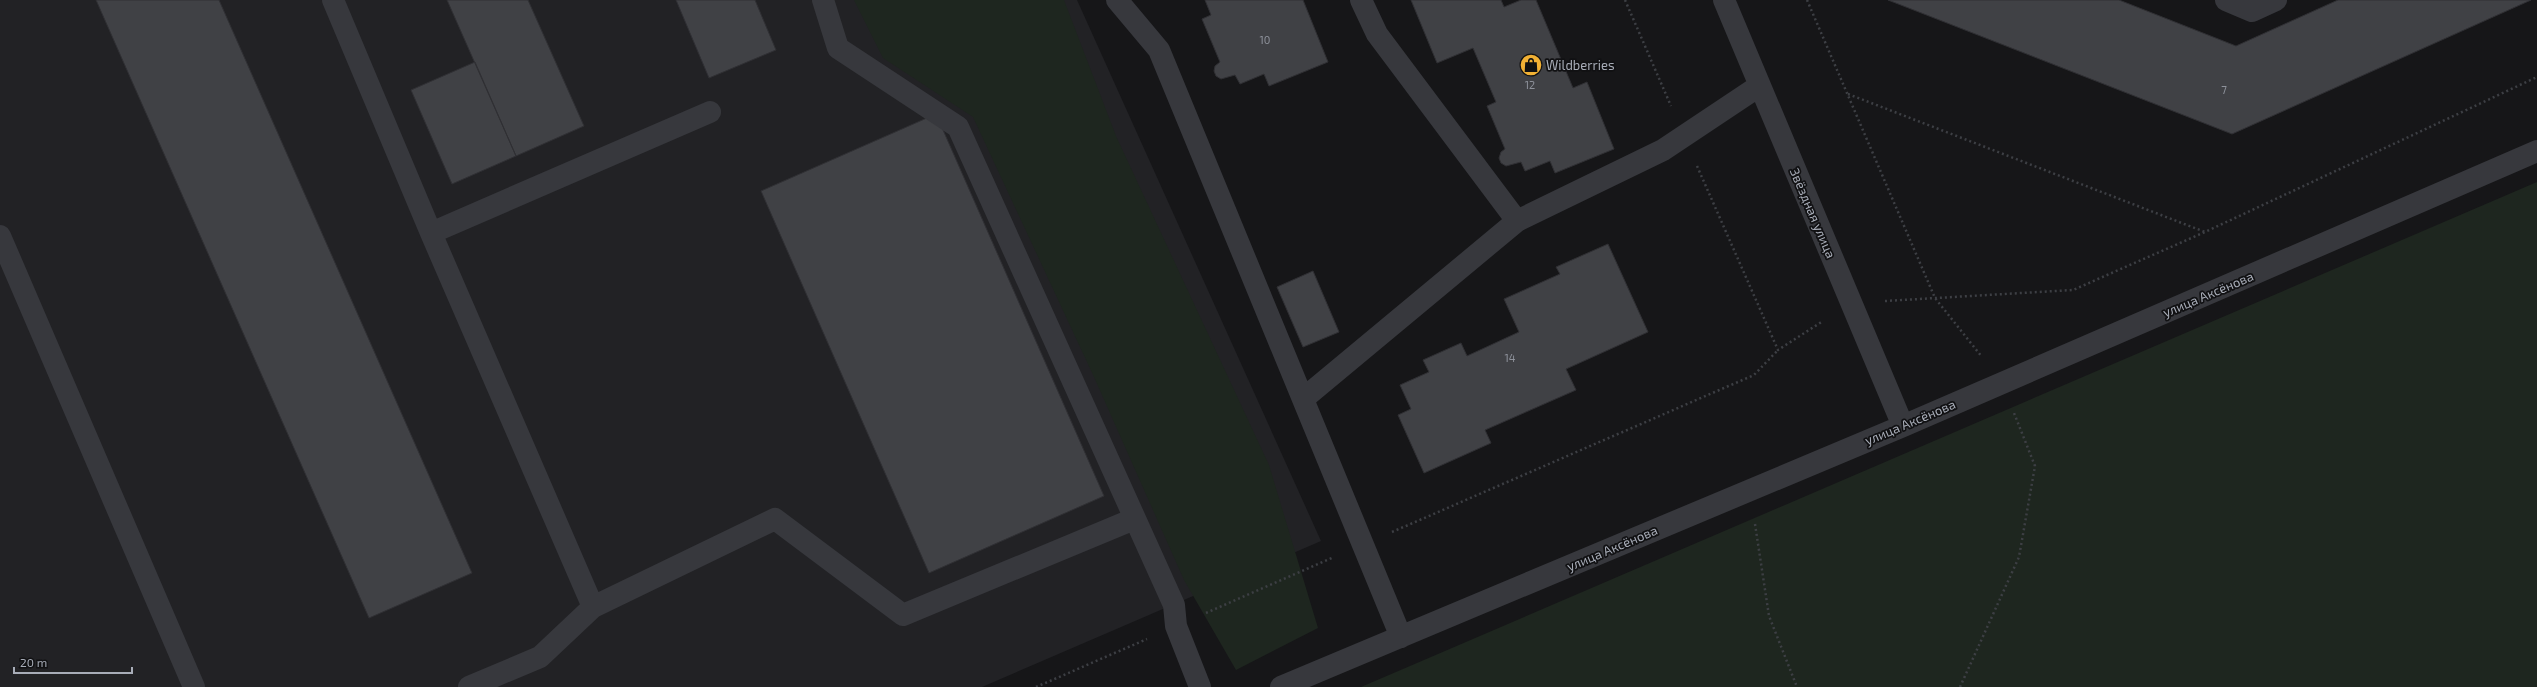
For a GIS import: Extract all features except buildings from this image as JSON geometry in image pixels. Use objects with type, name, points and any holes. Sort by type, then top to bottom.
[{"type":"street","points":[[334,0],[431,233],[593,607]]},
{"type":"street","points":[[823,0],[838,48],[958,127],[1174,605],[1176,626],[1200,687]]},
{"type":"street","points":[[1117,0],[1159,50],[1400,637]]},
{"type":"street","points":[[1361,0],[1377,34],[1517,221]]},
{"type":"street","name":"Звёздная улица","points":[[1724,0],[1850,303],[1903,426]]},
{"type":"street","points":[[2226,0],[2252,11],[2276,0]]},
{"type":"street","points":[[1303,399],[1517,221],[1663,150],[1760,86]]},
{"type":"street","points":[[431,233],[710,112]]},
{"type":"street","name":"улица Аксёнова","points":[[1281,687],[1903,426],[2537,151]]},
{"type":"street","points":[[0,236],[6,264],[194,687]]},
{"type":"street","points":[[468,687],[540,657],[593,607],[775,519],[903,615],[1134,519]]},
{"type":"path","points":[[1625,0],[1778,350]]},
{"type":"path","points":[[1807,0],[1935,298],[2003,382],[2035,466],[2019,557],[1960,687]]},
{"type":"path","points":[[1036,687],[1754,375],[1778,350],[1850,303],[2073,290],[2205,232],[2537,77]]},
{"type":"path","points":[[1847,94],[2205,232]]},
{"type":"path","points":[[1749,490],[1769,616],[1796,687]]},
{"type":"shaded area","points":[[0,0],[1077,0],[1321,541],[982,687],[0,687]]},
{"type":"shaded area","points":[[854,0],[1064,0],[1116,136],[1269,465],[1318,628],[1236,670],[1184,580],[1094,377],[973,117],[883,58]]},
{"type":"shaded area","points":[[2537,182],[2537,687],[1361,687]]},
{"type":"place","name":"Wildberries","points":[[1531,65]]}]
